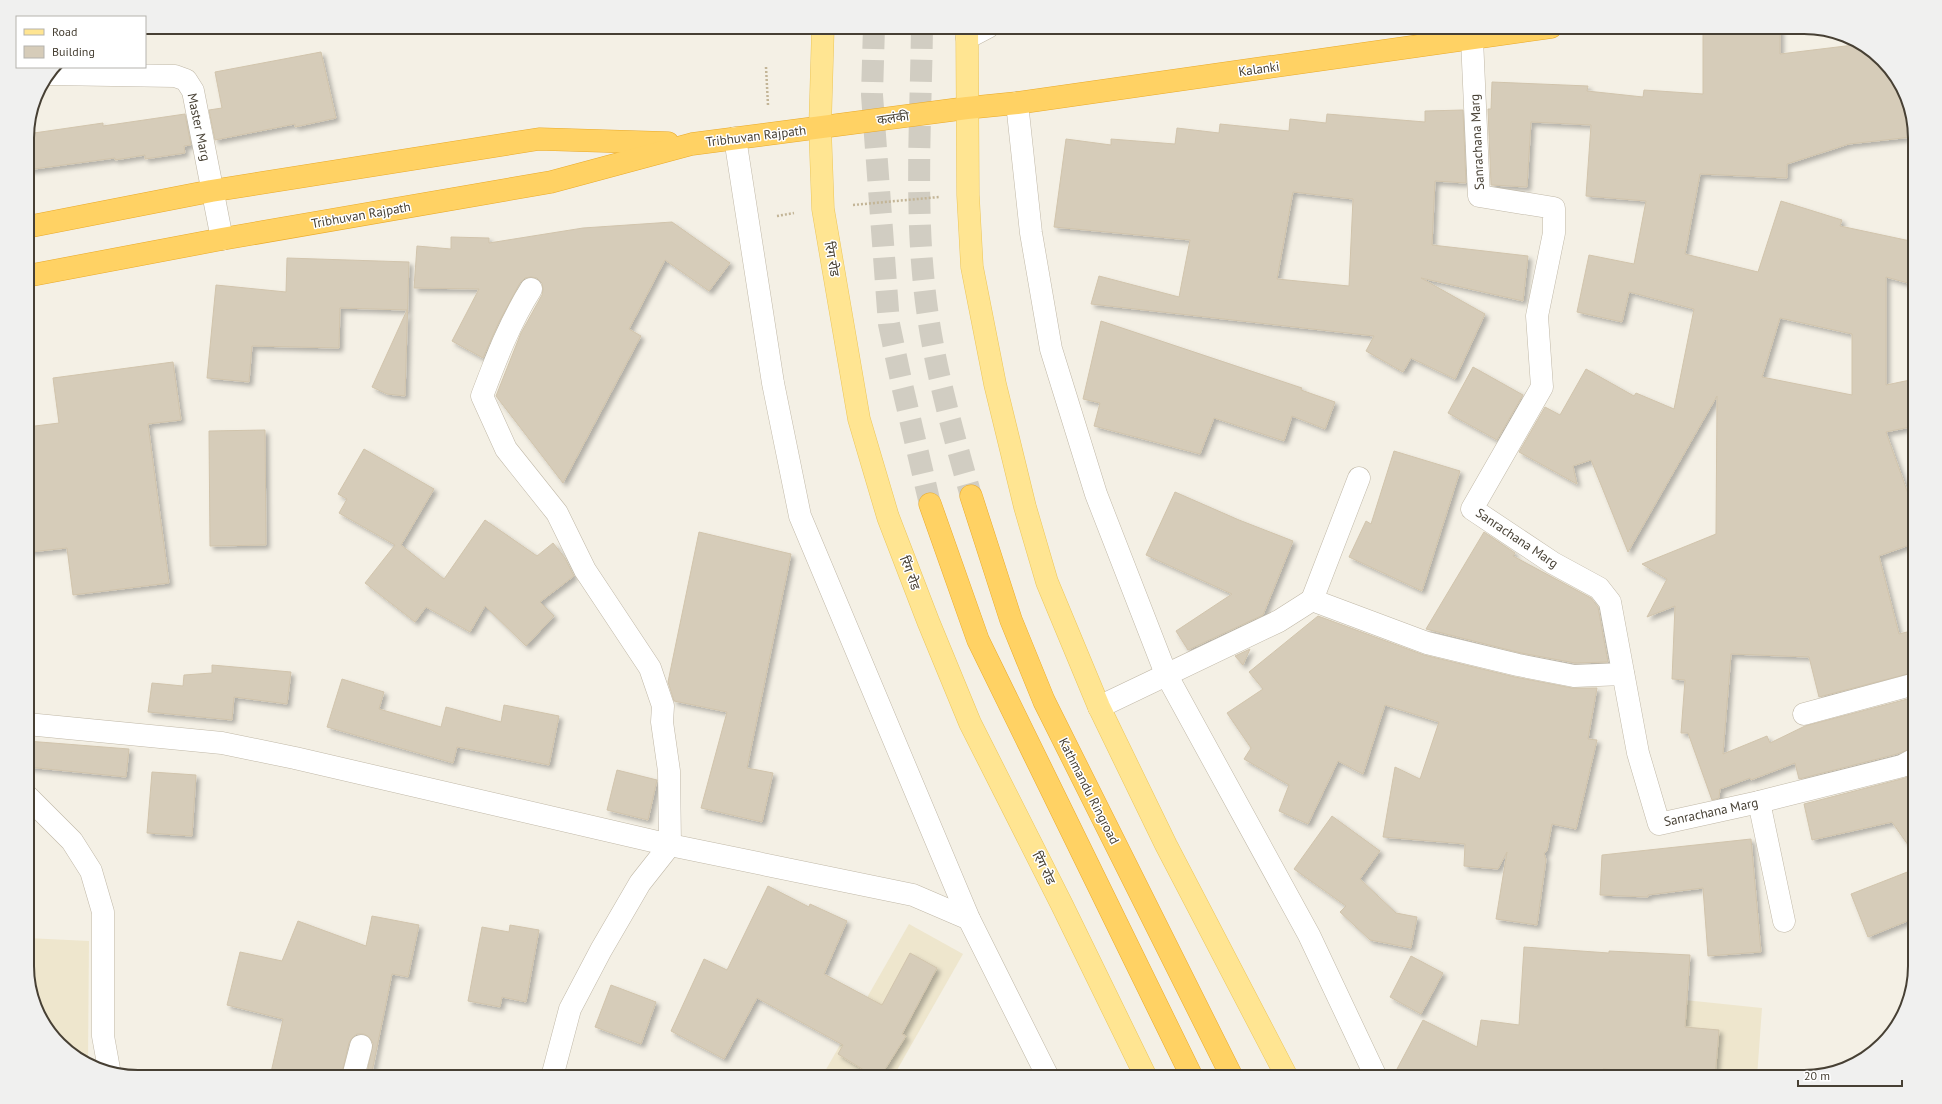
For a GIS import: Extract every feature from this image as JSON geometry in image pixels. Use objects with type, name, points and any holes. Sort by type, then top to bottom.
[{"type":"highway","name":"Kalanki","points":[[967,108],[1017,103],[1500,34]]},
{"type":"highway","name":"कलंकी","points":[[820,128],[967,108]]},
{"type":"highway","name":"Tribhuvan Rajpath","points":[[34,275],[222,239],[551,182],[692,144],[820,128]]},
{"type":"highway","name":"Tribhuvan Rajpath","points":[[34,226],[211,191],[539,139],[692,144]]},
{"type":"highway","name":"Kathmandu Ringroad","points":[[971,496],[1011,620],[1044,701],[1228,1070]]},
{"type":"highway","points":[[930,504],[978,640],[1189,1070]]},
{"type":"main road","name":"रिंग रोड","points":[[823,34],[820,128],[823,209],[859,419],[888,517],[928,621],[970,723],[1062,905],[1143,1070]]},
{"type":"main road","points":[[967,34],[968,194],[972,267],[995,384],[1025,507],[1047,582],[1099,707],[1166,845],[1283,1070]]},
{"type":"street","name":"Sanrachana Marg","points":[[1472,39],[1479,196],[1554,208],[1554,233],[1537,316],[1542,387],[1472,509],[1552,563],[1599,588],[1610,602],[1638,753],[1659,824],[1759,802],[1902,766],[1908,763]]},
{"type":"street","name":"Master Marg","points":[[56,74],[175,76],[186,80],[193,91],[211,191],[222,239]]},
{"type":"street","points":[[1017,103],[1032,233],[1051,349],[1096,494],[1166,674],[1309,935],[1373,1070]]},
{"type":"street","points":[[735,138],[773,383],[800,516],[969,919],[1044,1070]]},
{"type":"street","points":[[531,289],[519,308],[498,353],[482,396],[506,449],[557,513],[585,570],[650,668],[663,706],[662,722],[669,770],[670,845],[640,883],[570,1009],[554,1070]]},
{"type":"street","points":[[1099,707],[1279,621],[1312,600],[1359,478]]},
{"type":"street","points":[[1312,600],[1427,643],[1574,676],[1623,674]]},
{"type":"street","points":[[1804,714],[1908,686]]},
{"type":"street","points":[[34,725],[222,743],[295,758],[670,845],[913,895],[969,919]]},
{"type":"street","points":[[1759,802],[1784,921]]},
{"type":"street","points":[[34,803],[72,841],[91,871],[103,912],[103,1036],[108,1065]]},
{"type":"street","points":[[355,1070],[361,1046]]},
{"type":"shaded area","points":[[909,924],[963,954],[897,1070],[826,1070]]},
{"type":"shaded area","points":[[34,938],[89,941],[88,1057],[64,1040],[51,1024],[39,1000],[34,973]]},
{"type":"shaded area","points":[[1646,996],[1762,1008],[1758,1070],[1636,1070]]},
{"type":"building","points":[[1703,34],[1780,34],[1780,54],[1851,45],[1862,51],[1882,69],[1891,80],[1903,104],[1908,131],[1908,137],[1849,144],[1787,164],[1787,178],[1700,174],[1685,254],[1758,272],[1781,201],[1842,220],[1840,226],[1908,241],[1908,283],[1886,277],[1886,385],[1908,380],[1908,427],[1886,432],[1908,493],[1908,546],[1879,556],[1899,634],[1908,632],[1908,674],[1819,697],[1809,657],[1731,654],[1723,754],[1767,736],[1770,743],[1805,726],[1908,699],[1908,750],[1897,754],[1799,779],[1795,763],[1751,780],[1750,778],[1720,789],[1719,798],[1712,800],[1688,733],[1681,733],[1685,680],[1672,679],[1675,606],[1647,617],[1667,579],[1642,564],[1716,534],[1717,396],[1628,552],[1591,460],[1573,466],[1577,484],[1519,452],[1545,407],[1560,415],[1586,369],[1634,396],[1636,393],[1674,409],[1694,309],[1629,292],[1622,322],[1577,312],[1589,255],[1634,264],[1646,201],[1586,196],[1591,125],[1531,122],[1527,187],[1491,185],[1488,109],[1491,109],[1492,82],[1588,86],[1587,91],[1643,97],[1644,90],[1703,94]],"holes":[[[1780,318],[1852,334],[1852,395],[1762,377]]]},
{"type":"building","points":[[321,52],[336,118],[295,127],[295,124],[215,140],[209,110],[222,108],[215,72]]},
{"type":"building","points":[[1463,110],[1466,183],[1435,181],[1432,245],[1528,256],[1523,301],[1421,278],[1485,314],[1455,379],[1411,358],[1403,372],[1366,351],[1374,336],[1091,304],[1099,276],[1179,297],[1190,240],[1054,227],[1066,139],[1111,145],[1111,139],[1175,144],[1177,128],[1219,133],[1220,124],[1289,131],[1290,119],[1326,123],[1327,114],[1425,122],[1425,111]],"holes":[[[1293,192],[1353,199],[1349,286],[1277,279]]]},
{"type":"building","points":[[185,114],[191,145],[184,146],[185,153],[145,159],[145,155],[115,160],[115,158],[34,169],[34,133],[103,123],[103,126]]},
{"type":"building","points":[[672,222],[730,263],[709,291],[665,260],[629,329],[641,336],[563,483],[496,396],[521,333],[542,295],[542,283],[537,278],[531,277],[525,278],[520,283],[499,322],[483,358],[452,341],[479,289],[414,288],[417,246],[451,249],[451,237],[489,238],[489,243],[583,228]]},
{"type":"building","points":[[287,258],[409,262],[405,396],[387,394],[372,387],[407,310],[340,308],[339,348],[252,346],[249,382],[207,378],[216,285],[286,292]]},
{"type":"building","points":[[1101,321],[1302,388],[1301,390],[1335,402],[1325,429],[1292,416],[1284,441],[1214,418],[1200,454],[1094,426],[1100,403],[1083,399]]},
{"type":"building","points":[[173,362],[181,420],[148,424],[169,583],[73,595],[67,548],[34,552],[34,426],[59,423],[53,378]]},
{"type":"building","points":[[1473,367],[1523,395],[1497,440],[1448,413]]},
{"type":"building","points":[[265,430],[266,545],[210,546],[209,431]]},
{"type":"building","points":[[364,449],[434,489],[401,545],[444,579],[485,520],[537,556],[553,543],[565,558],[574,576],[540,602],[554,616],[526,646],[485,606],[470,632],[426,607],[415,622],[365,583],[395,545],[339,513],[347,499],[338,494]]},
{"type":"building","points":[[1394,451],[1460,471],[1422,591],[1349,557],[1366,521],[1371,524]]},
{"type":"building","points":[[1175,492],[1239,520],[1293,541],[1263,615],[1188,650],[1176,631],[1232,594],[1146,555]]},
{"type":"building","points":[[699,532],[791,554],[747,768],[773,773],[762,822],[701,808],[727,712],[674,701],[668,682]]},
{"type":"building","points":[[1484,532],[1515,553],[1513,556],[1591,598],[1598,607],[1608,662],[1575,663],[1521,653],[1426,629]]},
{"type":"building","points":[[1318,616],[1424,655],[1515,677],[1572,688],[1597,688],[1588,739],[1597,740],[1576,829],[1552,824],[1547,851],[1544,853],[1546,860],[1537,925],[1496,919],[1507,852],[1498,869],[1464,866],[1465,844],[1383,837],[1395,767],[1420,779],[1439,722],[1385,705],[1363,774],[1338,761],[1308,824],[1279,811],[1289,785],[1244,759],[1251,748],[1227,713],[1263,689],[1249,672]]},
{"type":"building","points":[[1250,649],[1243,665],[1235,656]]},
{"type":"building","points":[[212,665],[291,672],[287,704],[234,697],[232,720],[148,712],[152,683],[183,686],[184,675],[212,673]]},
{"type":"building","points":[[342,679],[384,692],[379,709],[441,727],[446,707],[501,722],[504,705],[559,716],[549,765],[457,747],[453,763],[327,727]]},
{"type":"building","points":[[34,742],[129,749],[126,777],[34,768]]},
{"type":"building","points":[[617,770],[657,780],[648,820],[607,810]]},
{"type":"building","points":[[152,772],[196,775],[192,836],[147,833]]},
{"type":"building","points":[[1908,776],[1908,845],[1892,822],[1812,840],[1804,804]]},
{"type":"building","points":[[1332,816],[1380,851],[1360,879],[1396,913],[1417,917],[1411,948],[1370,940],[1340,912],[1346,906],[1294,869]]},
{"type":"building","points":[[1751,839],[1761,952],[1708,956],[1703,888],[1648,895],[1648,897],[1600,895],[1602,855]]},
{"type":"building","points":[[1908,872],[1908,921],[1868,937],[1851,894]]},
{"type":"building","points":[[768,886],[809,907],[810,904],[847,921],[824,974],[882,1005],[910,953],[937,968],[902,1034],[906,1036],[884,1070],[864,1070],[838,1054],[843,1045],[757,998],[724,1059],[671,1031],[704,959],[727,970]]},
{"type":"building","points":[[372,916],[419,925],[408,977],[392,974],[372,1070],[367,1070],[373,1043],[369,1037],[364,1034],[357,1034],[349,1043],[343,1070],[272,1070],[283,1019],[227,1005],[240,952],[282,961],[298,921],[366,946]]},
{"type":"building","points":[[510,925],[539,930],[526,1002],[502,997],[500,1007],[468,1001],[482,927],[509,932]]},
{"type":"building","points":[[1524,947],[1609,953],[1609,951],[1690,955],[1685,1027],[1719,1030],[1716,1070],[1397,1069],[1423,1020],[1477,1047],[1481,1020],[1519,1025]]},
{"type":"building","points":[[1411,956],[1443,973],[1421,1014],[1390,997]]},
{"type":"building","points":[[611,985],[656,1002],[641,1044],[595,1027]]},
{"type":"tunnel","points":[[874,34],[872,95],[889,324],[930,504]]},
{"type":"tunnel","points":[[922,34],[919,188],[921,252],[924,284],[931,338],[949,417],[971,496]]}]
